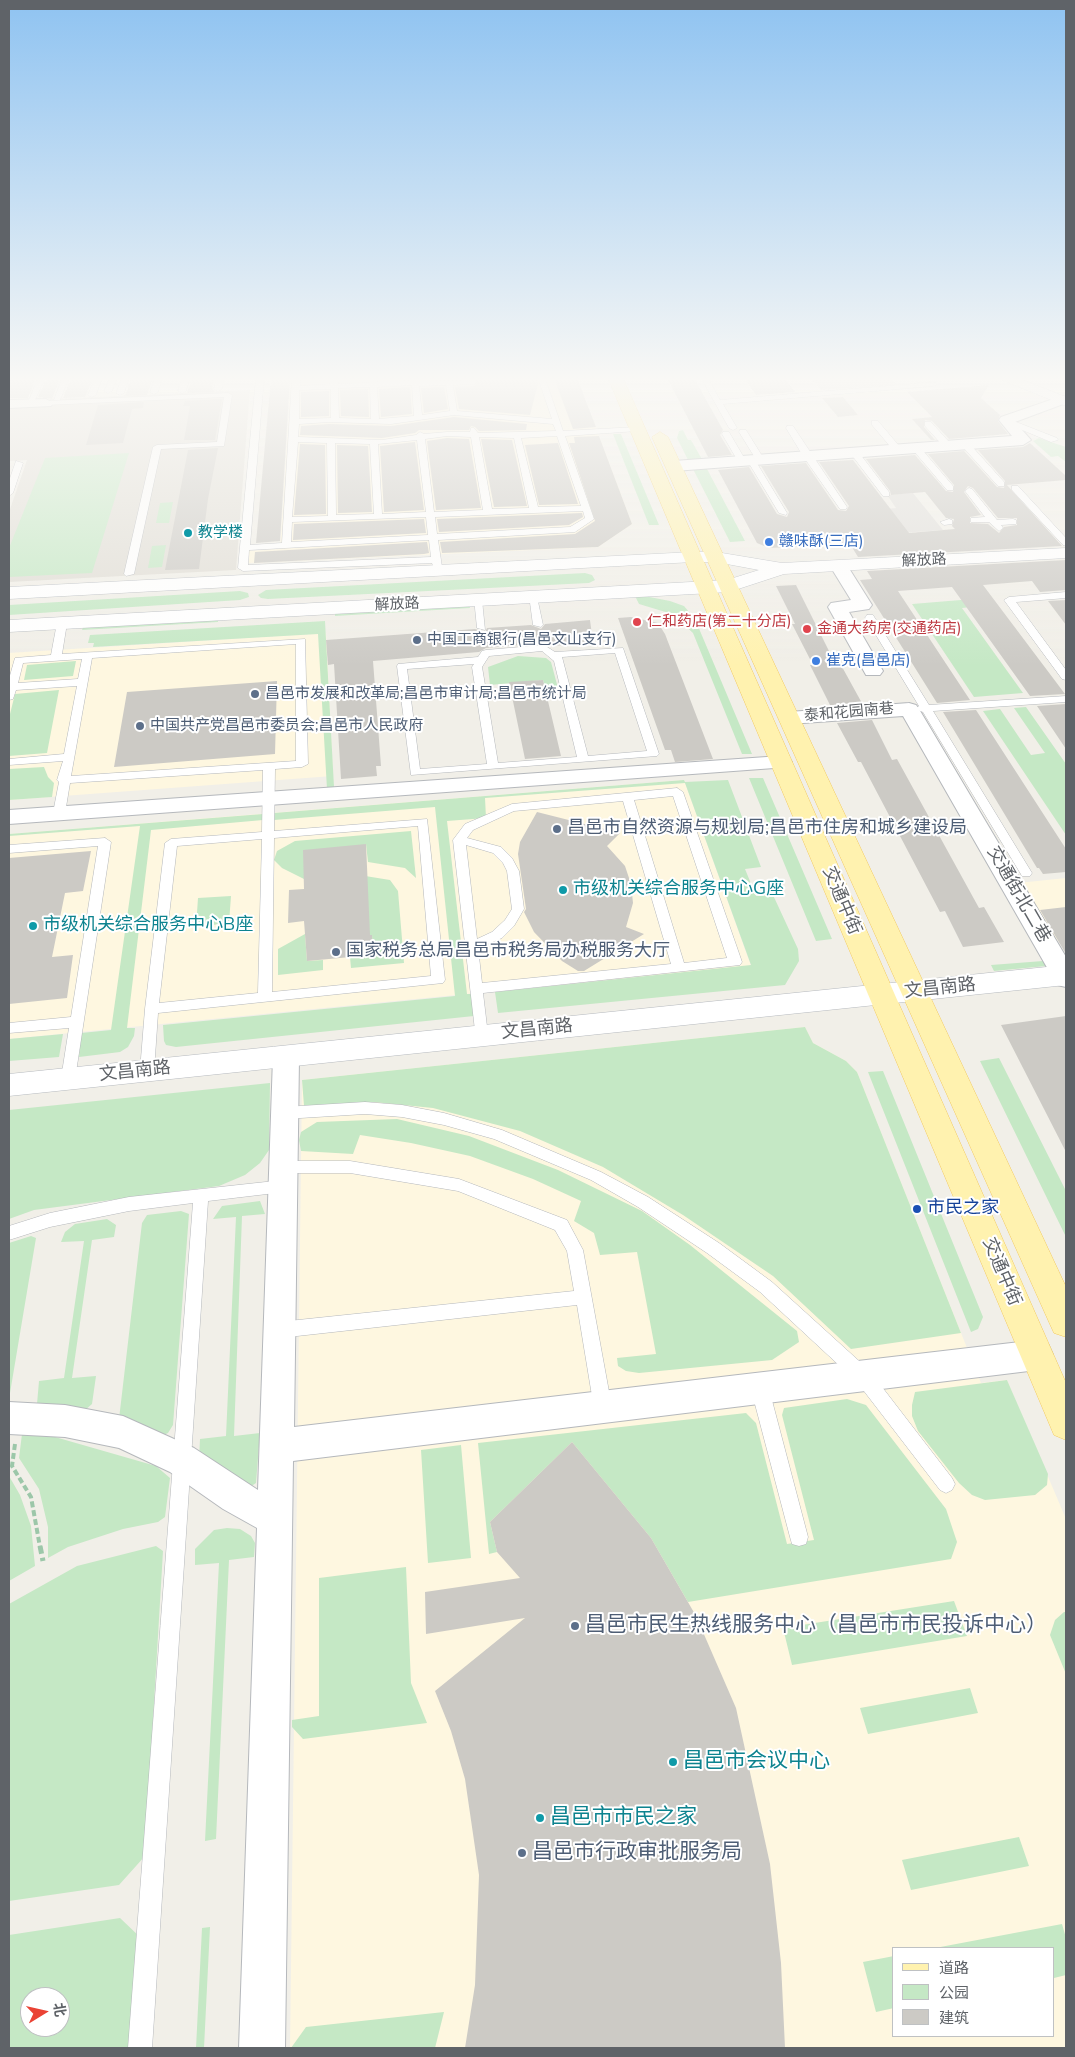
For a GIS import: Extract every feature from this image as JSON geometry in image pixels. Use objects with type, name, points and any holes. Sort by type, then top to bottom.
[{"type":"main road","name":"交通中街","points":[[661,474],[717,586],[781,762],[1066,1423]]},
{"type":"main road","name":"交通中街","points":[[677,474],[704,557]]},
{"type":"main road","name":"交通中街","points":[[717,586],[790,718],[1066,1322]]},
{"type":"street","name":"解放路","points":[[9,626],[717,586],[782,569],[1066,553]]},
{"type":"street","name":"解放路","points":[[9,593],[437,566],[704,557],[782,569]]},
{"type":"street","points":[[839,566],[863,605],[837,607],[873,671]]},
{"type":"street","name":"泰和花园南巷","points":[[790,718],[918,709]]},
{"type":"street","name":"交通街北二巷","points":[[918,709],[1066,976]]},
{"type":"street","points":[[9,817],[781,762]]},
{"type":"street","name":"文昌南路","points":[[9,1085],[286,1058],[481,1035],[1066,976]]},
{"type":"street","points":[[262,2048],[286,1058]]},
{"type":"street","points":[[276,1446],[1037,1355]]},
{"type":"street","points":[[14,1418],[65,1421],[101,1426],[123,1433],[182,1460],[235,1497],[275,1519]]},
{"type":"lane","points":[[9,493],[15,474]]},
{"type":"lane","points":[[129,574],[151,474]]},
{"type":"lane","points":[[252,474],[242,568],[437,566],[425,474]]},
{"type":"lane","points":[[286,545],[291,474]]},
{"type":"lane","points":[[331,474],[332,518]]},
{"type":"lane","points":[[376,474],[378,517]]},
{"type":"lane","points":[[481,474],[488,512]]},
{"type":"lane","points":[[526,474],[534,510]]},
{"type":"lane","points":[[245,548],[572,530],[590,519],[575,474]]},
{"type":"lane","points":[[759,474],[783,513]]},
{"type":"lane","points":[[820,474],[843,507]]},
{"type":"lane","points":[[871,474],[886,494]]},
{"type":"lane","points":[[938,474],[950,488]]},
{"type":"lane","points":[[992,474],[1001,484]]},
{"type":"lane","points":[[1016,488],[1040,520],[1066,543]]},
{"type":"lane","points":[[968,491],[995,523]]},
{"type":"lane","points":[[288,520],[587,508]]},
{"type":"lane","points":[[974,520],[995,523],[1012,522]]},
{"type":"lane","points":[[1066,595],[1009,600],[1066,677]]},
{"type":"lane","points":[[532,597],[538,625]]},
{"type":"lane","points":[[477,600],[482,628]]},
{"type":"lane","points":[[870,617],[918,709],[1026,873]]},
{"type":"lane","points":[[56,657],[62,623]]},
{"type":"lane","points":[[63,780],[302,764],[301,641],[19,660],[10,692],[83,682]]},
{"type":"lane","points":[[493,767],[477,667],[486,653],[544,648],[559,660],[583,760]]},
{"type":"lane","points":[[481,660],[402,666],[415,773],[653,754],[619,650],[553,656]]},
{"type":"lane","points":[[59,813],[63,780],[88,655]]},
{"type":"lane","points":[[918,709],[1066,699]]},
{"type":"lane","points":[[9,762],[68,757]]},
{"type":"lane","points":[[265,998],[269,766]]},
{"type":"lane","points":[[476,989],[735,962],[677,792],[512,808],[469,827],[458,840],[481,1035]]},
{"type":"lane","points":[[627,796],[678,968]]},
{"type":"lane","points":[[147,1071],[152,1009],[171,843],[423,822],[438,980],[152,1009]]},
{"type":"lane","points":[[458,840],[484,845],[497,850],[508,861],[513,870],[518,909],[510,923],[497,935],[471,946]]},
{"type":"lane","points":[[9,849],[105,842],[68,1079]]},
{"type":"lane","points":[[9,1028],[77,1022]]},
{"type":"lane","points":[[284,1113],[365,1108],[402,1111],[444,1119],[497,1134],[596,1176],[643,1202],[713,1248],[766,1287],[863,1376],[946,1484]]},
{"type":"lane","points":[[9,1233],[50,1220],[120,1205],[201,1194],[283,1177],[350,1167],[459,1185],[560,1225],[575,1250],[585,1297],[603,1408]]},
{"type":"lane","points":[[140,2048],[201,1194]]},
{"type":"lane","points":[[279,1330],[585,1297]]},
{"type":"lane","points":[[760,1389],[799,1537]]},
{"type":"path","points":[[14,1418],[12,1466],[31,1497],[42,1561]]},
{"type":"shaded area","points":[[22,474],[243,474],[236,570],[9,582],[9,512]]},
{"type":"shaded area","points":[[285,474],[613,474],[632,524],[598,547],[248,563],[249,551],[280,549]]},
{"type":"shaded area","points":[[913,493],[943,530],[835,538],[820,514],[896,508],[887,495]]},
{"type":"shaded area","points":[[326,633],[333,776],[9,800],[9,653]]},
{"type":"shaded area","points":[[684,780],[751,966],[9,1039],[9,834]]},
{"type":"shaded area","points":[[1066,878],[1066,940],[1052,941],[1018,883]]},
{"type":"shaded area","points":[[805,1027],[813,1043],[846,1061],[857,1072],[981,1383],[1007,1380],[1066,1519],[1066,2048],[290,2048],[302,1080]]},
{"type":"green space","points":[[39,474],[123,474],[92,573],[9,577],[9,548]]},
{"type":"green space","points":[[629,474],[638,474],[659,525],[649,525]]},
{"type":"green space","points":[[696,474],[710,474],[745,541],[730,542]]},
{"type":"green space","points":[[173,502],[169,523],[156,523],[160,503]]},
{"type":"green space","points":[[166,545],[162,567],[148,568],[152,546]]},
{"type":"green space","points":[[585,573],[592,575],[595,580],[589,583],[268,599],[261,598],[258,595],[266,590]]},
{"type":"green space","points":[[240,591],[248,593],[249,597],[240,600],[9,615],[9,605]]},
{"type":"green space","points":[[634,594],[670,601],[684,606],[695,619],[752,754],[742,754],[693,633],[672,614],[639,604]]},
{"type":"green space","points":[[985,598],[990,605],[962,608],[1023,693],[974,697],[912,604]]},
{"type":"green space","points":[[469,603],[470,608],[335,616],[335,610]]},
{"type":"green space","points":[[218,620],[218,622],[82,630],[84,625]]},
{"type":"green space","points":[[325,621],[334,787],[327,789],[318,634],[93,647],[94,643],[88,643],[90,635]]},
{"type":"green space","points":[[518,656],[546,658],[551,662],[559,692],[546,692],[543,680],[490,685],[488,667]]},
{"type":"green space","points":[[76,661],[73,676],[24,680],[27,665]]},
{"type":"green space","points":[[59,690],[47,753],[9,756],[9,718],[15,694]]},
{"type":"green space","points":[[1026,707],[1066,764],[1066,835],[983,711],[1000,709],[1031,755],[1045,753],[1014,708]]},
{"type":"green space","points":[[44,767],[48,777],[54,783],[52,797],[9,800],[9,769]]},
{"type":"green space","points":[[749,778],[763,778],[832,939],[816,941]]},
{"type":"green space","points":[[684,780],[685,782],[728,780],[761,867],[745,869],[756,896],[773,895],[798,949],[799,961],[785,985],[498,1013],[495,992],[751,965],[685,783],[485,798],[486,818],[447,821],[467,994],[473,994],[474,1016],[176,1047],[166,1045],[163,1025],[455,996],[435,807],[274,820],[274,813]]},
{"type":"green space","points":[[263,814],[263,820],[151,830],[127,1028],[135,1028],[134,1036],[128,1047],[120,1052],[79,1057],[81,1033],[111,1030],[140,826],[9,836],[9,834]]},
{"type":"green space","points":[[411,831],[416,878],[405,868],[368,862],[366,844],[304,879],[282,868],[274,860],[277,851],[295,841]]},
{"type":"green space","points":[[359,875],[390,880],[398,891],[404,963],[351,968],[350,957],[373,955],[372,935],[362,935]]},
{"type":"green space","points":[[231,896],[229,923],[196,927],[198,898]]},
{"type":"green space","points":[[305,934],[307,961],[323,960],[323,970],[278,975],[278,949]]},
{"type":"green space","points":[[1043,961],[1046,966],[994,971],[991,965]]},
{"type":"green space","points":[[805,1027],[813,1043],[846,1061],[857,1072],[961,1333],[851,1349],[773,1276],[683,1215],[603,1167],[520,1131],[433,1108],[374,1102],[304,1106],[302,1080]]},
{"type":"green space","points":[[63,1034],[59,1057],[9,1061],[9,1039]]},
{"type":"green space","points":[[999,1058],[1066,1191],[1066,1237],[980,1061]]},
{"type":"green space","points":[[883,1071],[983,1317],[978,1329],[971,1332],[868,1072]]},
{"type":"green space","points":[[270,1083],[269,1150],[260,1163],[245,1175],[219,1186],[34,1210],[9,1219],[9,1110]]},
{"type":"green space","points":[[397,1119],[469,1136],[558,1170],[642,1211],[690,1245],[797,1331],[799,1342],[772,1360],[639,1373],[626,1371],[618,1366],[617,1358],[656,1354],[637,1252],[600,1255],[594,1233],[574,1221],[581,1201],[533,1179],[470,1156],[411,1143],[360,1135],[353,1154],[301,1151],[299,1140],[301,1132],[317,1122]]},
{"type":"green space","points":[[260,1201],[265,1214],[242,1216],[234,1436],[260,1433],[256,1483],[250,1487],[199,1460],[200,1439],[226,1436],[236,1217],[213,1219],[222,1206]]},
{"type":"green space","points":[[181,1211],[189,1214],[173,1425],[168,1433],[159,1437],[119,1419],[142,1223],[147,1215]]},
{"type":"green space","points":[[107,1219],[116,1225],[114,1237],[92,1240],[72,1378],[96,1376],[92,1404],[84,1411],[37,1404],[39,1381],[64,1378],[84,1241],[61,1242],[65,1232],[75,1224]]},
{"type":"green space","points":[[31,1236],[36,1238],[9,1399],[9,1243]]},
{"type":"green space","points":[[1007,1380],[1048,1474],[1047,1485],[1035,1495],[985,1500],[972,1495],[959,1483],[918,1431],[912,1416],[912,1405],[915,1392]]},
{"type":"green space","points":[[847,1399],[866,1405],[946,1509],[957,1542],[951,1559],[688,1602],[651,1538],[572,1442],[490,1522],[497,1552],[489,1554],[478,1443],[746,1413],[756,1423],[787,1544],[814,1540],[782,1415],[784,1408]]},
{"type":"green space","points":[[22,1434],[55,1437],[156,1466],[170,1478],[165,1517],[158,1522],[123,1529],[68,1547],[48,1558],[48,1527],[39,1489],[19,1458]]},
{"type":"green space","points":[[461,1445],[471,1558],[428,1563],[421,1450]]},
{"type":"green space","points":[[9,1476],[20,1495],[31,1526],[35,1566],[9,1581]]},
{"type":"green space","points":[[240,1529],[251,1536],[255,1543],[254,1557],[229,1560],[216,1839],[205,1841],[219,1563],[195,1565],[195,1549],[214,1530]]},
{"type":"green space","points":[[156,1546],[163,1551],[145,1856],[119,1885],[9,1901],[9,1604],[77,1566]]},
{"type":"green space","points":[[406,1567],[411,1683],[427,1723],[303,1739],[292,1727],[292,1720],[319,1716],[319,1578]]},
{"type":"green space","points":[[954,1601],[967,1636],[792,1665],[783,1628]]},
{"type":"green space","points":[[1066,1612],[1066,1674],[1050,1635],[1055,1620]]},
{"type":"green space","points":[[970,1688],[978,1713],[868,1734],[860,1708]]},
{"type":"green space","points":[[1019,1837],[1029,1866],[911,1890],[902,1860]]},
{"type":"green space","points":[[120,1918],[141,1938],[131,2048],[9,2048],[9,1935]]},
{"type":"green space","points":[[1062,1924],[1066,1938],[1066,1975],[1055,1978],[1055,1947],[940,1947]]},
{"type":"green space","points":[[210,1927],[204,2048],[196,2048],[202,1928]]},
{"type":"green space","points":[[892,1956],[892,2008],[876,2012],[863,1962]]},
{"type":"green space","points":[[444,2012],[435,2048],[291,2048],[306,2027]]},
{"type":"building","points":[[183,474],[213,474],[199,569],[165,570]]},
{"type":"building","points":[[262,474],[284,474],[280,541],[256,543]]},
{"type":"building","points":[[297,474],[325,474],[326,514],[294,515]]},
{"type":"building","points":[[337,474],[370,474],[372,512],[338,513]]},
{"type":"building","points":[[382,474],[419,474],[424,510],[384,512]]},
{"type":"building","points":[[431,474],[475,474],[481,508],[436,510]]},
{"type":"building","points":[[488,474],[520,474],[527,506],[494,507]]},
{"type":"building","points":[[532,474],[568,474],[578,504],[539,505]]},
{"type":"building","points":[[579,474],[613,474],[632,524],[598,547],[442,553],[440,542],[575,534],[595,521]]},
{"type":"building","points":[[720,474],[753,474],[777,514],[787,517],[789,512],[766,474],[813,474],[838,510],[846,511],[849,506],[827,474],[864,474],[909,533],[955,529],[952,526],[954,519],[946,518],[925,492],[891,495],[877,474],[931,474],[946,491],[953,492],[954,485],[945,474],[985,474],[997,487],[1004,488],[1005,481],[999,474],[1064,474],[1066,476],[1066,480],[1007,485],[1062,546],[858,557],[850,544],[769,548],[757,543]],"holes":[[[968,486],[973,488],[998,518],[1017,518],[1017,525],[1004,527],[999,533],[988,524],[970,523],[970,517],[981,515],[964,492]]]},
{"type":"building","points":[[582,513],[583,517],[569,525],[439,532],[437,519]]},
{"type":"building","points":[[424,519],[426,533],[293,540],[294,524]]},
{"type":"building","points":[[427,542],[429,553],[424,554],[254,563],[255,552]]},
{"type":"building","points":[[1066,560],[1066,590],[1040,592],[1032,581],[983,585],[1065,694],[1030,696],[952,587],[898,591],[970,700],[937,703],[860,580],[872,579],[867,571]]},
{"type":"building","points":[[796,585],[836,665],[841,665],[863,705],[831,707],[810,665],[813,665],[792,624],[795,624],[776,586]]},
{"type":"building","points":[[1066,600],[1066,625],[1048,601]]},
{"type":"building","points":[[631,617],[658,623],[665,634],[713,759],[675,762],[671,750],[665,750],[618,618]]},
{"type":"building","points":[[590,620],[593,643],[550,646],[544,643],[486,648],[479,652],[373,661],[381,766],[376,766],[377,776],[341,779],[334,664],[328,665],[326,640],[475,629],[485,632],[487,628],[531,625],[541,629],[545,624]]},
{"type":"building","points":[[543,680],[561,756],[525,759],[509,682]]},
{"type":"building","points":[[277,681],[275,754],[114,767],[127,692]]},
{"type":"building","points":[[1066,704],[1066,749],[1037,706]]},
{"type":"building","points":[[976,710],[1066,849],[1066,872],[1043,874],[1037,868],[943,712]]},
{"type":"building","points":[[872,720],[892,760],[897,759],[979,908],[984,907],[1004,942],[963,947],[945,911],[940,912],[861,762],[858,762],[837,723]]},
{"type":"building","name":"市级机关综合服务中心G座","points":[[537,812],[620,833],[607,846],[625,866],[631,884],[633,903],[626,927],[644,934],[584,971],[578,971],[562,961],[534,932],[524,912],[526,909],[518,854],[520,842]]},
{"type":"building","points":[[366,844],[370,935],[372,935],[373,955],[307,961],[304,921],[288,923],[289,890],[304,889],[303,850]]},
{"type":"building","name":"市级机关综合服务中心B座","points":[[91,851],[83,891],[65,893],[52,957],[73,955],[67,998],[9,1004],[9,858]]},
{"type":"building","points":[[1066,907],[1066,954],[1040,910]]},
{"type":"building","points":[[1066,1016],[1066,1152],[1001,1025]]},
{"type":"building","points":[[572,1442],[651,1538],[696,1616],[736,1708],[770,1864],[781,1963],[785,2048],[465,2048],[475,1985],[479,1875],[465,1779],[451,1731],[435,1691],[525,1618],[426,1634],[425,1592],[520,1578],[497,1552],[490,1522]]},
{"type":"place","name":"教学楼","points":[[188,533]]},
{"type":"place","name":"赣味酥(三店)","points":[[769,542]]},
{"type":"place","name":"仁和药店(第二十分店)","points":[[637,622]]},
{"type":"place","name":"金通大药房(交通药店)","points":[[807,629]]},
{"type":"place","name":"中国工商银行(昌邑文山支行)","points":[[417,640]]},
{"type":"place","name":"崔克(昌邑店)","points":[[816,661]]},
{"type":"place","name":"昌邑市发展和改革局;昌邑市审计局;昌邑市统计局","points":[[255,694]]},
{"type":"place","name":"中国共产党昌邑市委员会;昌邑市人民政府","points":[[140,726]]},
{"type":"place","name":"昌邑市自然资源与规划局;昌邑市住房和城乡建设局","points":[[557,829]]},
{"type":"place","name":"市级机关综合服务中心G座","points":[[563,890]]},
{"type":"place","name":"市级机关综合服务中心B座","points":[[33,926]]},
{"type":"place","name":"国家税务总局昌邑市税务局办税服务大厅","points":[[336,952]]},
{"type":"place","name":"市民之家","points":[[917,1209]]},
{"type":"place","name":"昌邑市民生热线服务中心（昌邑市市民投诉中心）","points":[[575,1626]]},
{"type":"place","name":"昌邑市会议中心","points":[[673,1762]]},
{"type":"place","name":"昌邑市市民之家","points":[[540,1818]]},
{"type":"place","name":"昌邑市行政审批服务局","points":[[522,1853]]}]
